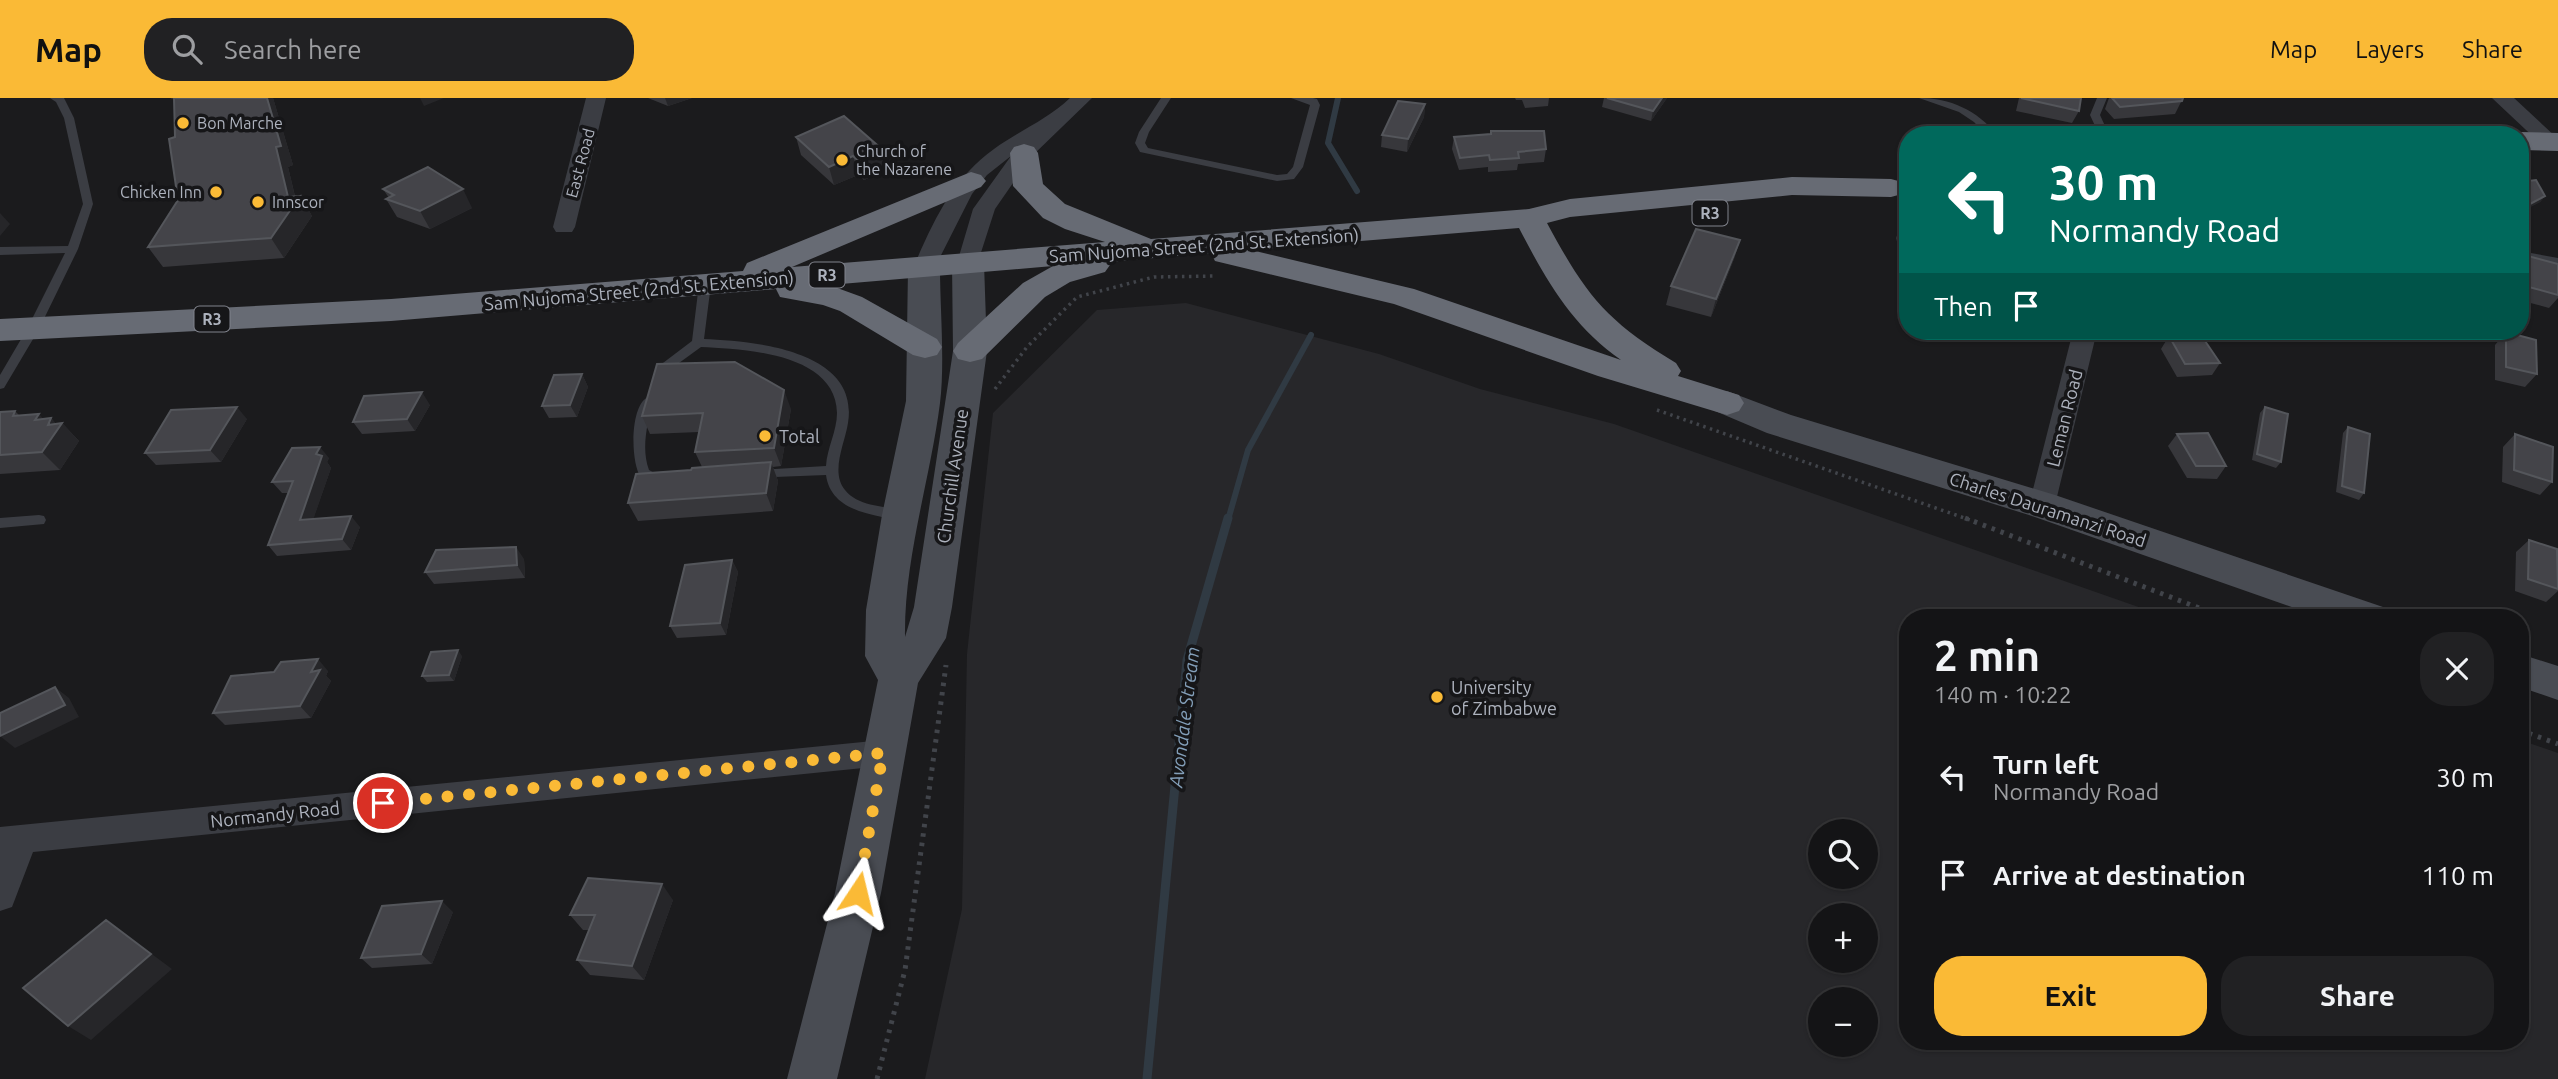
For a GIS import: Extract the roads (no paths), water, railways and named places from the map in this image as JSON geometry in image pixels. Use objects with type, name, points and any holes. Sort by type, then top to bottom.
[{"type":"highway","points":[[2529,141],[2554,142]]},
{"type":"highway","points":[[1024,153],[1028,186],[1054,211],[1076,222],[1153,248]]},
{"type":"highway","points":[[717,283],[971,181]]},
{"type":"highway","name":"Sam Nujoma Street (2nd St. Extension)","points":[[0,330],[391,310],[1529,218],[1569,226],[1798,205],[1899,187]]},
{"type":"highway","points":[[1529,218],[1557,270],[1587,313],[1637,355],[1727,404]]},
{"type":"highway","points":[[1194,246],[1403,296],[1622,372],[1727,404]]},
{"type":"highway","points":[[970,351],[1034,290],[1059,275],[1153,248]]},
{"type":"highway","points":[[717,283],[829,295],[878,318],[925,347]]},
{"type":"main road","name":"Churchill Avenue","points":[[812,1079],[858,893],[898,679],[926,638],[933,607],[970,351],[968,263]]},
{"type":"main road","points":[[898,679],[886,656],[885,610],[900,515],[923,401],[924,268]]},
{"type":"main road","name":"Charles Dauramanzi Road","points":[[1727,404],[1779,424],[2042,505],[2342,609]]},
{"type":"main road","points":[[2529,673],[2558,683]]},
{"type":"street","name":"East Road","points":[[564,227],[596,98]]},
{"type":"street","points":[[968,263],[984,209],[1024,153],[1082,98]]},
{"type":"street","points":[[2502,98],[2554,142]]},
{"type":"street","points":[[924,268],[946,220],[971,181],[1007,150],[1063,114]]},
{"type":"street","name":"Leman Road","points":[[2042,505],[2083,340]]},
{"type":"street","name":"Normandy Road","points":[[11,840],[883,753]]},
{"type":"street","points":[[0,896],[11,840]]},
{"type":"lane","points":[[1166,98],[1144,132],[1140,143],[1144,150],[1277,178],[1290,177],[1298,167],[1315,105],[1313,101],[1296,98]]},
{"type":"lane","points":[[1924,98],[1968,111],[1985,126]]},
{"type":"lane","points":[[2100,126],[2095,115],[2102,98]]},
{"type":"lane","points":[[0,385],[33,329],[72,249],[89,204],[69,118],[60,99]]},
{"type":"lane","points":[[0,251],[72,249]]},
{"type":"lane","points":[[2529,257],[2558,262]]},
{"type":"lane","points":[[671,481],[657,481],[644,473],[638,459],[645,410],[663,369],[698,343],[717,283]]},
{"type":"lane","points":[[698,343],[771,349],[830,376],[839,392],[843,411],[832,470],[836,489],[845,499],[858,505],[900,515]]},
{"type":"lane","points":[[738,476],[832,470]]},
{"type":"lane","points":[[0,523],[39,520]]},
{"type":"waterway","name":"Avondale Stream","points":[[1338,98],[1328,143],[1357,191]]},
{"type":"waterway","name":"Avondale Stream","points":[[1228,520],[1248,450],[1311,335]]},
{"type":"waterway","name":"Avondale Stream","points":[[1147,1079],[1187,660],[1228,518]]},
{"type":"place","name":"Bon Marche","points":[[183,123]]},
{"type":"place","name":"Church of the Nazarene","points":[[842,160]]},
{"type":"place","name":"Chicken Inn","points":[[216,192]]},
{"type":"place","name":"Innscor","points":[[258,202]]},
{"type":"place","name":"Total","points":[[765,436]]},
{"type":"place","name":"University of Zimbabwe","points":[[1437,697]]}]
